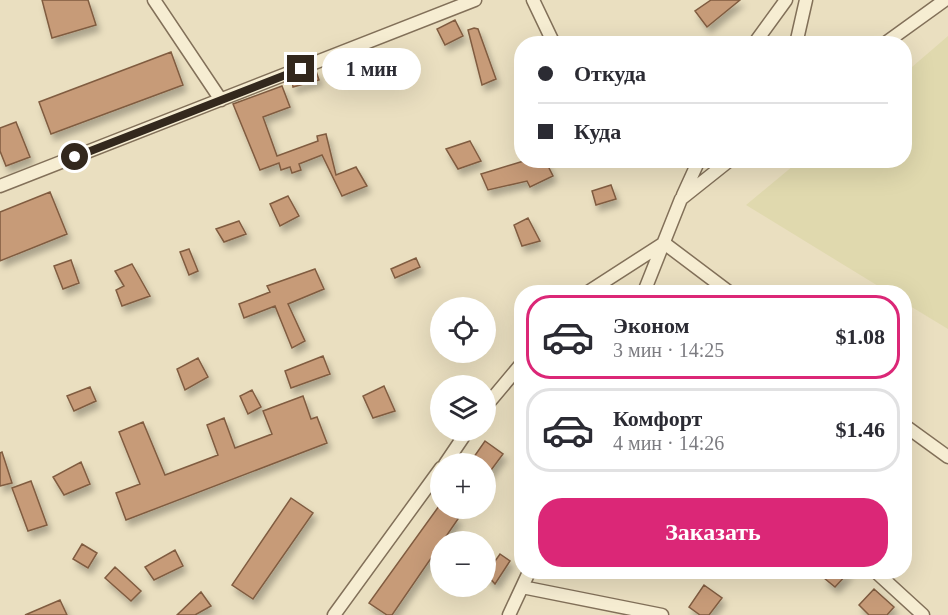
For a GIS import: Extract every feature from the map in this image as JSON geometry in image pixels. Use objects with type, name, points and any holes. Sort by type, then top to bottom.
[{"type":"street","points":[[154,0],[221,100]]},
{"type":"street","points":[[0,186],[475,0]]},
{"type":"street","points":[[533,0],[550,36]]},
{"type":"street","points":[[758,36],[786,0]]},
{"type":"street","points":[[798,36],[805,0]]},
{"type":"street","points":[[895,36],[945,0]]},
{"type":"street","points":[[647,285],[695,168]]},
{"type":"street","points":[[681,199],[720,168]]},
{"type":"street","points":[[599,285],[664,243]]},
{"type":"street","points":[[664,243],[720,285]]},
{"type":"street","points":[[496,394],[514,373]]},
{"type":"street","points":[[912,431],[948,457]]},
{"type":"street","points":[[334,615],[430,483]]},
{"type":"street","points":[[509,615],[526,579]]},
{"type":"street","points":[[884,579],[923,615]]},
{"type":"street","points":[[522,587],[662,615]]},
{"type":"shaded area","points":[[948,36],[948,329],[912,307],[912,285],[877,285],[746,205],[791,168],[912,168],[912,67]]},
{"type":"building","points":[[42,0],[88,0],[96,25],[52,38]]},
{"type":"building","points":[[711,0],[740,0],[707,27],[695,11]]},
{"type":"building","points":[[455,20],[463,36],[445,45],[437,29]]},
{"type":"building","points":[[478,29],[496,79],[482,85],[468,30]]},
{"type":"building","points":[[171,52],[183,85],[51,134],[39,102]]},
{"type":"building","points":[[316,71],[319,80],[293,87],[292,81]]},
{"type":"building","points":[[282,86],[290,107],[263,117],[277,156],[318,141],[317,136],[326,134],[336,175],[356,167],[367,186],[342,196],[322,155],[299,164],[301,170],[292,173],[290,167],[281,170],[279,163],[260,170],[233,104]]},
{"type":"building","points":[[16,122],[30,157],[6,166],[0,151],[0,128]]},
{"type":"building","points":[[470,141],[481,161],[458,169],[446,149]]},
{"type":"building","points":[[514,164],[514,168],[549,168],[553,176],[530,187],[527,181],[488,190],[481,174]]},
{"type":"building","points":[[611,185],[616,199],[596,205],[592,191]]},
{"type":"building","points":[[50,192],[67,234],[0,261],[0,212]]},
{"type":"building","points":[[288,196],[299,216],[280,226],[270,204]]},
{"type":"building","points":[[528,218],[540,241],[522,246],[514,225]]},
{"type":"building","points":[[239,221],[246,234],[224,242],[216,229]]},
{"type":"building","points":[[189,249],[198,271],[189,275],[180,252]]},
{"type":"building","points":[[416,258],[420,267],[395,278],[391,269]]},
{"type":"building","points":[[71,260],[79,283],[63,289],[54,266]]},
{"type":"building","points":[[132,264],[150,296],[122,306],[116,290],[124,286],[115,271]]},
{"type":"building","points":[[315,269],[324,289],[288,304],[305,341],[292,348],[275,306],[244,318],[239,304],[270,292],[267,286]]},
{"type":"building","points":[[323,356],[330,374],[291,388],[285,371]]},
{"type":"building","points":[[198,358],[208,377],[185,390],[177,369]]},
{"type":"building","points":[[384,386],[395,411],[373,418],[363,396]]},
{"type":"building","points":[[90,387],[96,401],[74,411],[67,396]]},
{"type":"building","points":[[252,390],[261,407],[248,414],[240,396]]},
{"type":"building","points":[[303,396],[311,419],[317,417],[327,443],[126,520],[116,493],[140,484],[119,432],[143,422],[165,475],[218,455],[207,425],[224,418],[235,448],[272,434],[263,411]]},
{"type":"building","points":[[485,441],[503,454],[496,463],[496,453],[477,453]]},
{"type":"building","points":[[2,452],[12,483],[0,486],[0,453]]},
{"type":"building","points":[[81,462],[90,484],[64,495],[53,477]]},
{"type":"building","points":[[31,481],[47,525],[28,531],[12,488]]},
{"type":"building","points":[[291,498],[313,513],[253,599],[232,585]]},
{"type":"building","points":[[430,518],[458,519],[450,531],[430,531],[430,560],[392,615],[387,615],[369,603]]},
{"type":"building","points":[[82,544],[97,553],[88,568],[73,559]]},
{"type":"building","points":[[175,550],[183,566],[154,580],[145,567]]},
{"type":"building","points":[[500,554],[510,561],[496,582],[496,560]]},
{"type":"building","points":[[115,567],[141,591],[131,601],[105,578]]},
{"type":"building","points":[[825,579],[842,579],[835,587]]},
{"type":"building","points":[[704,585],[722,598],[709,615],[700,615],[689,607]]},
{"type":"building","points":[[874,589],[894,607],[887,615],[869,615],[859,605]]},
{"type":"building","points":[[201,592],[211,606],[195,615],[177,615]]},
{"type":"building","points":[[60,600],[67,615],[25,615]]},
{"type":"route","points":[[75,157],[301,69]]}]
